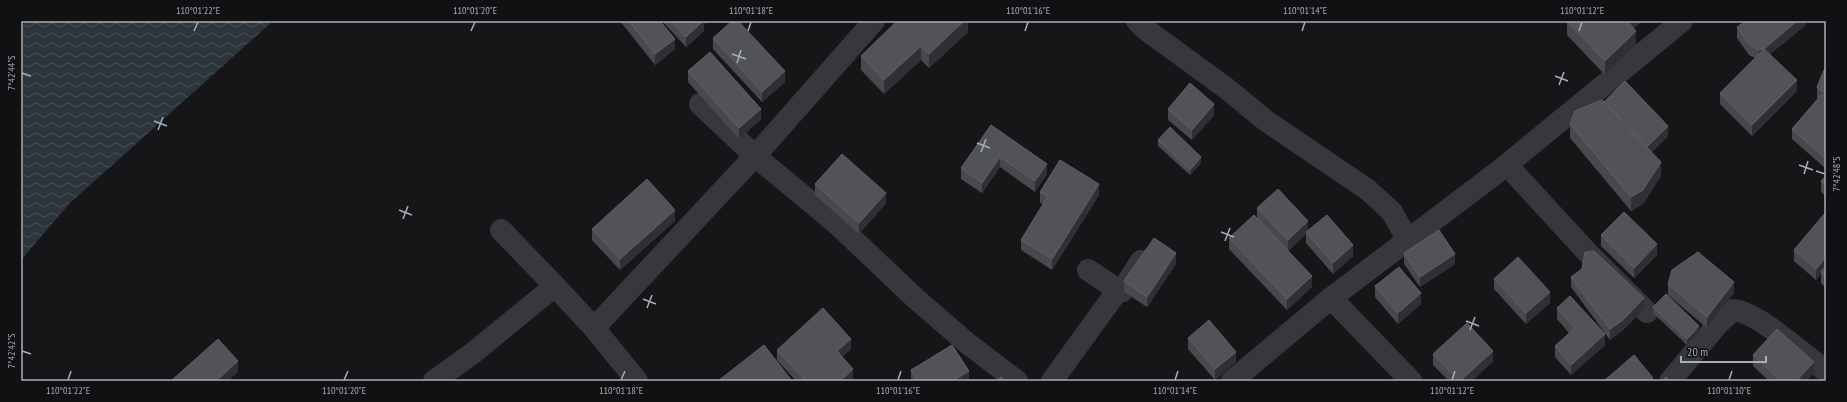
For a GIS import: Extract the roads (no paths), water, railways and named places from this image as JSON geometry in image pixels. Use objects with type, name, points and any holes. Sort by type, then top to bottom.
[{"type":"street","points":[[594,328],[755,156],[874,21]]},
{"type":"street","points":[[1137,21],[1145,29],[1226,88],[1265,120],[1368,190],[1392,212],[1407,239]]},
{"type":"street","points":[[1232,381],[1301,325],[1330,298],[1507,165],[1682,21]]},
{"type":"street","points":[[700,104],[755,156],[837,224],[915,298],[967,343],[1017,381]]},
{"type":"street","points":[[1507,165],[1586,251],[1647,312]]},
{"type":"street","points":[[501,230],[594,328],[637,381]]},
{"type":"street","points":[[1088,270],[1118,290],[1122,291],[1152,242]]},
{"type":"street","points":[[434,381],[473,352],[555,286]]},
{"type":"street","points":[[1052,381],[1118,290]]},
{"type":"street","points":[[1330,298],[1411,381]]},
{"type":"street","points":[[1670,381],[1718,324],[1733,310],[1750,315],[1770,329],[1824,373]]},
{"type":"water","points":[[28,21],[273,21],[70,203],[21,260],[21,26]]}]
